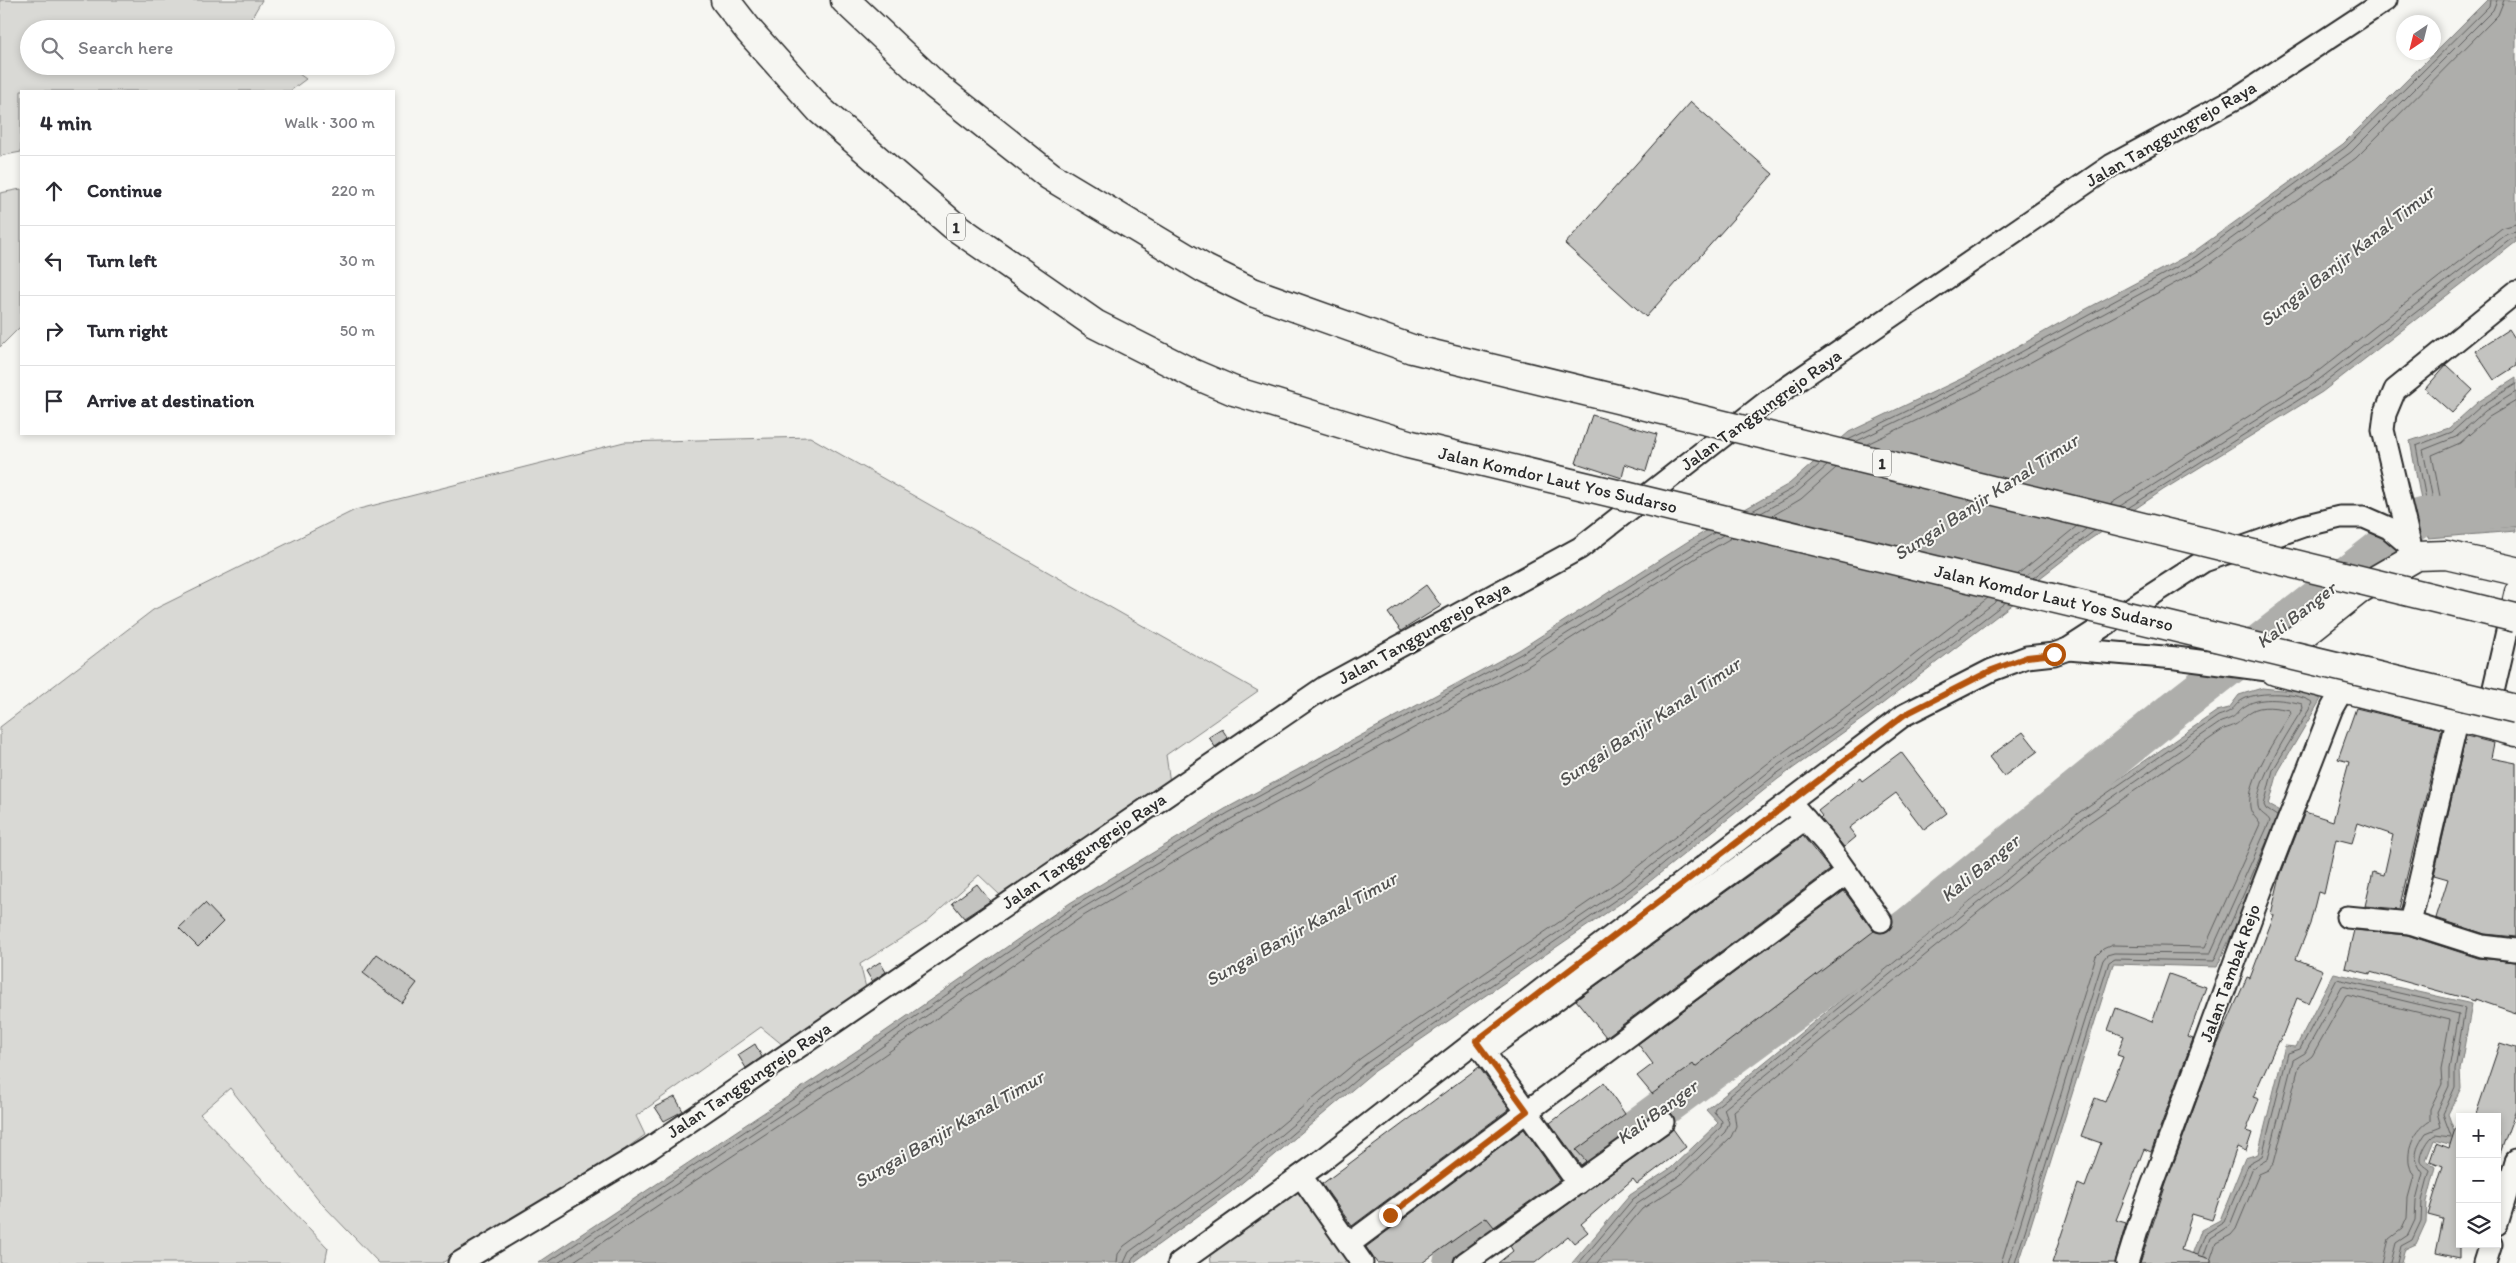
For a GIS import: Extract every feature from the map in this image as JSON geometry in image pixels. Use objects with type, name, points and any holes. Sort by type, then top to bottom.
[{"type":"highway","name":"Jalan Komdor Laut Yos Sudarso","points":[[725,0],[750,32],[820,110],[953,225],[1094,324],[1194,374],[1234,391],[1408,444],[2516,709]]},
{"type":"highway","name":"1","points":[[846,0],[935,84],[1050,176],[1205,269],[1252,292],[1412,349],[2516,618]]},
{"type":"highway","points":[[2516,571],[2446,555],[2405,542],[2360,589],[2273,658],[2270,665],[2275,671],[2516,732]]},
{"type":"street","name":"Jalan Tanggungrejo Raya","points":[[459,1263],[649,1149],[1325,687],[1580,548],[1769,400],[2112,164],[2240,96],[2386,0]]},
{"type":"street","points":[[2405,542],[2383,430],[2385,414],[2395,390],[2516,292]]},
{"type":"street","points":[[1179,1263],[1264,1200],[1305,1182],[1480,1047],[1790,801],[1904,715],[1992,670],[2027,657],[2054,654],[2068,649],[2204,561],[2303,526],[2340,517],[2364,517],[2405,542]]},
{"type":"street","points":[[2485,724],[2516,592]]},
{"type":"street","points":[[2068,649],[2176,658],[2275,671]]},
{"type":"street","name":"Jalan Tambak Rejo","points":[[2126,1263],[2144,1205],[2262,888],[2332,708],[2344,687]]},
{"type":"street","points":[[2410,923],[2458,717]]},
{"type":"street","points":[[1790,801],[1825,842],[1880,921]]},
{"type":"street","points":[[1480,1047],[1805,819]]},
{"type":"street","points":[[1349,1244],[1846,874]]},
{"type":"street","points":[[2347,917],[2410,923],[2482,946],[2516,950]]},
{"type":"street","points":[[1480,1047],[1578,1183]]},
{"type":"street","points":[[1465,1263],[1664,1122]]},
{"type":"street","points":[[2501,1211],[2516,1161]]},
{"type":"street","points":[[1305,1182],[1362,1263]]},
{"type":"street","points":[[2485,1263],[2490,1248]]},
{"type":"shaded area","points":[[0,0],[262,0],[250,20],[20,20],[20,75],[300,75],[306,79],[291,90],[20,90],[20,152],[0,156]]},
{"type":"shaded area","points":[[20,189],[20,327],[0,347],[0,193]]},
{"type":"shaded area","points":[[810,437],[1258,691],[1166,755],[1170,783],[1001,896],[979,875],[924,924],[860,964],[866,988],[784,1046],[761,1027],[636,1116],[645,1135],[604,1164],[442,1263],[379,1263],[323,1205],[230,1088],[200,1114],[328,1248],[325,1263],[0,1263],[0,727],[153,610],[355,510],[624,442]]},
{"type":"shaded area","points":[[1297,1188],[1351,1263],[1211,1263],[1210,1254]]},
{"type":"water","name":"Sungai Banjir Kanal Timur","points":[[2487,0],[2516,0],[2516,242],[2322,392],[2163,490],[2089,540],[2040,578],[2023,596],[1869,714],[1778,779],[1634,894],[1372,1073],[1231,1192],[1133,1263],[538,1263],[867,1044],[1070,903],[1225,809],[1519,650],[1687,542],[1789,484],[1849,432],[1967,376],[2058,324],[2192,253],[2343,144],[2427,60],[2441,60],[2441,46]]},
{"type":"water","points":[[2516,378],[2516,531],[2428,538],[2410,441],[2449,428],[2478,402]]},
{"type":"water","points":[[2262,688],[2302,692],[2321,699],[2278,772],[2269,805],[2285,814],[2217,967],[2113,964],[2019,1263],[1572,1263],[1630,1195],[1671,1168],[1718,1123],[1706,1110],[2074,810],[2217,711],[2229,708],[2239,695]]},
{"type":"water","points":[[2334,973],[2472,1004],[2460,1070],[2461,1088],[2448,1114],[2456,1136],[2456,1146],[2434,1140],[2426,1160],[2436,1167],[2427,1202],[2426,1222],[2416,1244],[2405,1249],[2401,1263],[2189,1263],[2201,1230],[2220,1220],[2245,1158],[2258,1154],[2285,1046],[2296,1047]]},
{"type":"building","points":[[1691,102],[1773,174],[1646,317],[1565,244]]},
{"type":"building","points":[[2509,329],[2516,340],[2516,366],[2494,380],[2475,351]]},
{"type":"building","points":[[2446,365],[2473,390],[2452,413],[2425,389]]},
{"type":"building","points":[[1592,415],[1657,434],[1646,471],[1625,464],[1622,478],[1576,463]]},
{"type":"building","points":[[1426,585],[1441,606],[1401,631],[1388,613]]},
{"type":"building","points":[[2356,708],[2442,729],[2399,909],[2365,906],[2373,872],[2384,875],[2393,835],[2358,823],[2352,843],[2336,839],[2324,894],[2318,892],[2310,924],[2296,959],[2323,970],[2308,1003],[2297,998],[2280,1042],[2278,1041],[2253,1097],[2259,1099],[2246,1131],[2252,1133],[2246,1151],[2237,1147],[2212,1220],[2192,1214],[2181,1250],[2211,1259],[2211,1263],[2140,1263],[2166,1184],[2216,1048],[2247,977],[2250,978],[2274,915],[2271,914],[2280,876],[2305,812],[2333,821],[2349,762],[2338,759]]},
{"type":"building","points":[[1222,729],[1228,738],[1215,747],[1209,737]]},
{"type":"building","points":[[2023,732],[2038,751],[2004,776],[1989,757]]},
{"type":"building","points":[[2466,736],[2494,743],[2491,758],[2516,763],[2516,937],[2485,934],[2436,918],[2448,879],[2434,875]]},
{"type":"building","points":[[1901,752],[1947,813],[1924,830],[1896,793],[1849,828],[1856,837],[1844,847],[1820,818],[1822,816],[1818,811],[1860,778],[1862,781]]},
{"type":"building","points":[[1803,836],[1830,870],[1606,1037],[1576,1000]]},
{"type":"building","points":[[977,884],[990,901],[964,918],[952,903]]},
{"type":"building","points":[[1844,891],[1874,931],[1695,1067],[1693,1064],[1652,1094],[1637,1076],[1653,1064],[1638,1044]]},
{"type":"building","points":[[205,903],[223,922],[198,947],[179,928]]},
{"type":"building","points":[[2354,930],[2407,935],[2478,958],[2516,962],[2516,1013],[2475,999],[2475,1001],[2370,972],[2370,974],[2345,968]]},
{"type":"building","points":[[377,954],[417,983],[402,1003],[363,973]]},
{"type":"building","points":[[880,962],[886,972],[872,981],[866,971]]},
{"type":"building","points":[[2169,974],[2206,987],[2188,1037],[2193,1039],[2151,1152],[2144,1149],[2116,1220],[2126,1223],[2115,1263],[2052,1263],[2078,1184],[2085,1187],[2101,1143],[2081,1136],[2095,1098],[2105,1102],[2123,1057],[2117,1055],[2124,1036],[2108,1030],[2116,1008],[2152,1022]]},
{"type":"building","points":[[2500,1043],[2516,1048],[2516,1110],[2501,1151],[2501,1113],[2476,1113]]},
{"type":"building","points":[[755,1044],[762,1057],[746,1068],[738,1055]]},
{"type":"building","points":[[1479,1067],[1509,1109],[1352,1226],[1322,1184]]},
{"type":"building","points":[[1604,1083],[1625,1114],[1576,1150],[1586,1161],[1581,1165],[1550,1123]]},
{"type":"building","points":[[675,1097],[683,1111],[664,1121],[655,1107]]},
{"type":"building","points":[[2456,1126],[2456,1248],[2460,1248],[2460,1258],[2436,1253],[2443,1219],[2428,1215],[2443,1166],[2430,1161],[2436,1143],[2449,1148]]},
{"type":"building","points":[[1524,1129],[1560,1180],[1494,1227],[1486,1217],[1422,1263],[1377,1263],[1366,1247]]},
{"type":"building","points":[[1673,1129],[1686,1147],[1637,1184],[1633,1179],[1581,1224],[1588,1232],[1574,1243],[1568,1236],[1535,1263],[1498,1263],[1513,1251],[1510,1246]]},
{"type":"waterway","name":"Kali Banger","points":[[1576,1172],[1910,925],[2171,712],[2421,517],[2516,507]]},
{"type":"waterway","name":"Kali Banger","points":[[1452,1263],[1497,1230]]},
{"type":"route","points":[[1390,1215],[1527,1111],[1476,1041],[1904,715],[1992,670],[2027,657],[2054,654]]}]
